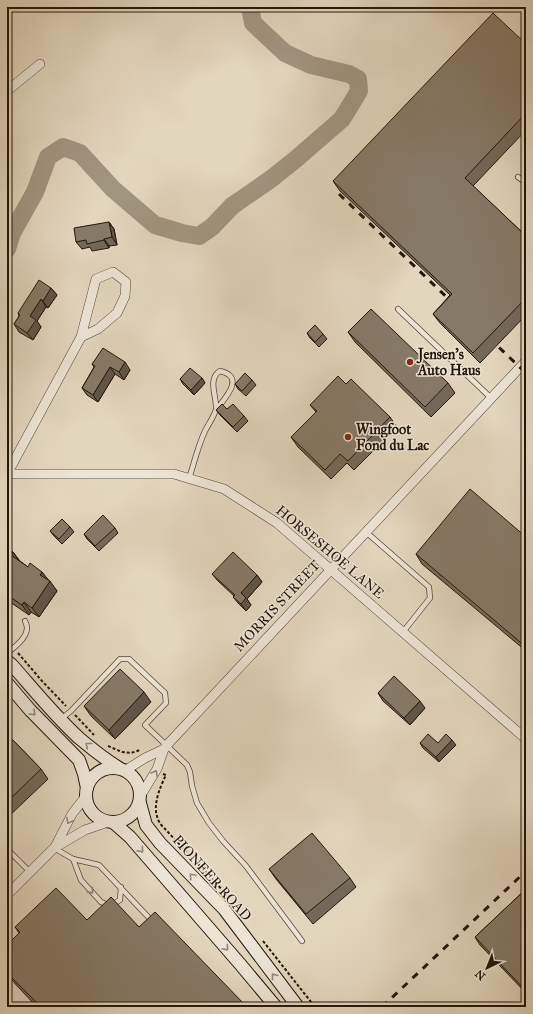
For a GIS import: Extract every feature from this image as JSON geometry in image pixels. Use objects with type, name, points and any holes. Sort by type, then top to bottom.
[{"type":"main road","points":[[7,661],[79,738],[104,758],[123,769],[136,779],[140,790],[140,799],[136,811],[130,817],[122,821],[111,822]]},
{"type":"main road","points":[[7,683],[30,710],[79,760],[84,774],[89,808],[95,815],[101,819],[111,822],[130,837],[276,1007]]},
{"type":"main road","points":[[86,792],[90,780],[103,769],[111,767],[123,769]]},
{"type":"main road","name":"PIONEER ROAD","points":[[140,799],[146,825],[224,910],[298,1007]]},
{"type":"street","points":[[7,91],[40,64]]},
{"type":"street","points":[[7,474],[81,337],[96,280],[113,272],[126,282],[125,296],[116,313],[98,329],[81,337]]},
{"type":"street","name":"MORRIS STREET","points":[[123,769],[166,747],[526,361]]},
{"type":"street","name":"HORSESHOE LANE","points":[[7,474],[174,474],[224,489],[277,523],[526,739]]},
{"type":"street","name":"MORRIS STREET","points":[[140,799],[157,769],[166,747]]},
{"type":"street","points":[[54,848],[72,814],[86,792]]},
{"type":"street","points":[[7,895],[54,848],[85,830],[111,822]]},
{"type":"lane","points":[[518,177],[526,183]]},
{"type":"lane","points":[[398,309],[492,398]]},
{"type":"lane","points":[[189,478],[205,432],[216,410],[232,389],[232,377],[229,374],[220,371],[215,376],[213,389],[216,410]]},
{"type":"lane","points":[[366,532],[430,587],[430,598],[403,632]]},
{"type":"lane","points":[[7,654],[24,636],[27,629],[25,621]]},
{"type":"lane","points":[[61,719],[120,659],[129,659],[165,693],[166,703],[145,725],[166,747],[188,765],[197,803],[209,823],[246,866],[302,941]]},
{"type":"lane","points":[[54,848],[73,859],[99,865],[152,922]]},
{"type":"lane","points":[[7,853],[10,852],[30,872]]},
{"type":"lane","points":[[73,859],[81,880],[100,902],[110,906],[120,900],[121,887]]},
{"type":"path","points":[[14,648],[42,681],[98,738]]},
{"type":"path","points":[[103,742],[108,746],[122,752],[131,753],[139,749],[146,758]]},
{"type":"path","points":[[157,769],[166,775],[159,790],[156,809],[158,820],[229,897]]},
{"type":"path","points":[[262,940],[315,1007]]},
{"type":"building","points":[[493,13],[526,44],[526,113],[465,178],[526,236],[526,298],[473,353],[433,314],[452,294],[333,181]]},
{"type":"building","points":[[109,222],[112,237],[87,244],[86,240],[76,242],[74,228]]},
{"type":"building","points":[[39,280],[51,288],[43,301],[41,299],[30,316],[36,320],[27,333],[14,324],[20,315],[18,313]]},
{"type":"building","points":[[371,309],[448,383],[425,407],[348,332]]},
{"type":"building","points":[[315,325],[323,334],[315,342],[307,333]]},
{"type":"building","points":[[103,348],[125,362],[119,372],[110,367],[93,395],[82,388],[95,366],[92,364]]},
{"type":"building","points":[[190,368],[202,378],[191,390],[180,379]]},
{"type":"building","points":[[245,373],[252,380],[242,391],[235,384]]},
{"type":"building","name":"Wingfoot Fond du Lac","points":[[338,376],[346,384],[351,379],[390,417],[348,461],[340,454],[325,470],[291,437],[317,411],[310,405]]},
{"type":"building","points":[[222,404],[227,409],[233,404],[244,416],[233,427],[216,410]]},
{"type":"building","points":[[470,489],[526,537],[526,647],[416,554]]},
{"type":"building","points":[[103,515],[115,528],[95,546],[84,534]]},
{"type":"building","points":[[62,519],[70,527],[59,539],[50,531]]},
{"type":"building","points":[[7,548],[13,552],[11,555],[28,567],[30,563],[42,572],[40,575],[50,581],[32,608],[24,602],[22,605],[7,595]]},
{"type":"building","points":[[233,552],[257,575],[241,593],[246,598],[241,604],[233,597],[235,595],[212,574]]},
{"type":"building","points":[[120,669],[144,692],[109,730],[84,706]]},
{"type":"building","points":[[394,676],[420,701],[404,718],[378,693]]},
{"type":"building","points":[[7,734],[41,769],[7,802]]},
{"type":"building","points":[[428,734],[438,743],[446,734],[452,740],[436,757],[420,743]]},
{"type":"building","points":[[312,833],[350,878],[306,914],[269,869]]},
{"type":"building","points":[[56,888],[87,920],[111,897],[139,927],[155,912],[247,1007],[33,1007],[37,1003],[7,973],[7,945],[20,932],[15,927]]},
{"type":"building","points":[[526,889],[526,991],[475,937]]},
{"type":"waterway","points":[[7,249],[12,233],[35,192],[48,157],[63,147],[80,153],[113,189],[155,225],[182,233],[199,236],[212,227],[232,206],[271,179],[342,119],[359,91],[358,79],[349,74],[311,65],[285,53],[253,23],[250,7]]},
{"type":"railway","points":[[339,194],[456,306]]},
{"type":"railway","points":[[489,338],[526,373]]},
{"type":"railway","points":[[382,1007],[526,871]]},
{"type":"place","name":"Jensen's Auto Haus","points":[[410,362]]},
{"type":"place","name":"Wingfoot Fond du Lac","points":[[348,437]]}]
